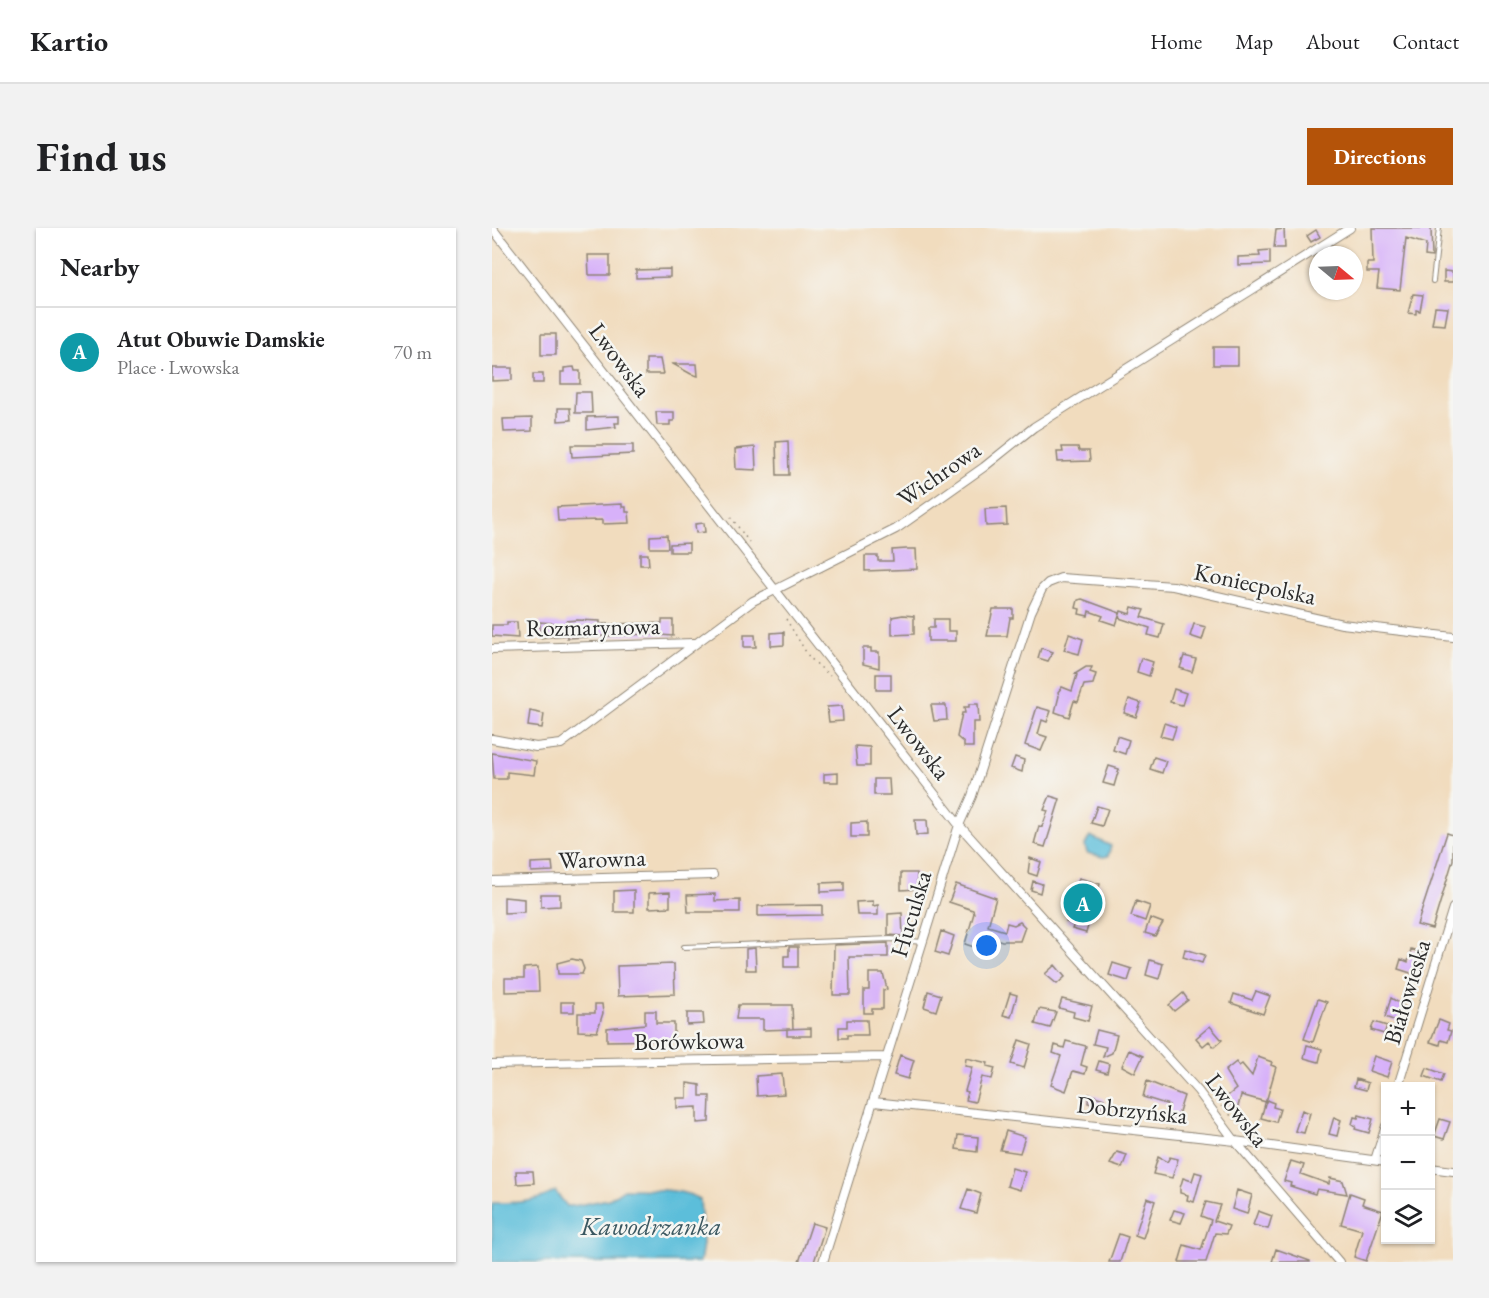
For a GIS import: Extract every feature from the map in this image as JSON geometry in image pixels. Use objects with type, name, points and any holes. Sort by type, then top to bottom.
[{"type":"street","name":"Lwowska","points":[[492,228],[959,825],[1198,1091],[1234,1141],[1338,1262]]},
{"type":"street","name":"Wichrowa","points":[[492,739],[550,747],[566,740],[695,644],[773,590],[896,529],[984,467],[1034,427],[1350,228]]},
{"type":"street","name":"Koniecpolska","points":[[1048,583],[1061,578],[1173,586],[1342,624],[1453,637]]},
{"type":"street","name":"Huculska","points":[[823,1262],[959,825],[972,796],[1022,634],[1036,598],[1048,583]]},
{"type":"street","name":"Rozmarynowa","points":[[492,649],[695,644]]},
{"type":"street","name":"Warowna","points":[[492,881],[713,875]]},
{"type":"street","name":"Białowieska","points":[[1399,1082],[1453,908]]},
{"type":"street","name":"Borówkowa","points":[[492,1064],[887,1057]]},
{"type":"street","name":"Dobrzyńska","points":[[874,1102],[1234,1141],[1381,1161]]},
{"type":"street","points":[[1375,1160],[1383,1136]]},
{"type":"street","points":[[1435,1169],[1453,1171]]},
{"type":"lane","points":[[1433,281],[1439,228]]},
{"type":"lane","points":[[684,947],[891,939],[922,942]]},
{"type":"path","points":[[728,515],[738,524],[750,543]]},
{"type":"path","points":[[1217,1102],[1250,1134]]},
{"type":"water","points":[[1090,836],[1111,846],[1108,856],[1087,853],[1085,845]]},
{"type":"water","name":"Kawodrzanka","points":[[624,1189],[674,1191],[700,1200],[703,1244],[700,1262],[492,1262],[492,1203],[533,1200],[555,1191],[567,1206],[573,1206],[609,1199]]},
{"type":"building","points":[[1372,228],[1431,228],[1432,257],[1425,256],[1426,244],[1406,238],[1400,290],[1377,288],[1379,272],[1367,272],[1367,263],[1373,263]]},
{"type":"building","points":[[1284,229],[1285,248],[1274,248],[1276,230]]},
{"type":"building","points":[[1316,230],[1320,237],[1311,242],[1307,236]]},
{"type":"building","points":[[1270,250],[1270,264],[1238,265],[1238,257],[1260,256],[1259,251]]},
{"type":"building","points":[[588,255],[610,255],[610,275],[589,275]]},
{"type":"building","points":[[670,269],[670,277],[636,278],[636,270]]},
{"type":"building","points":[[1444,271],[1453,272],[1453,282],[1444,282]]},
{"type":"building","points":[[1413,294],[1423,295],[1420,311],[1416,310],[1416,314],[1408,313]]},
{"type":"building","points":[[1435,307],[1448,308],[1445,325],[1432,324]]},
{"type":"building","points":[[541,334],[556,334],[556,355],[541,355]]},
{"type":"building","points":[[1213,347],[1238,347],[1238,365],[1213,365]]},
{"type":"building","points":[[646,359],[660,359],[663,374],[646,374]]},
{"type":"building","points":[[673,364],[697,364],[698,376],[691,374]]},
{"type":"building","points":[[574,367],[575,371],[580,371],[580,384],[561,384],[561,372],[564,372],[564,368]]},
{"type":"building","points":[[492,368],[512,368],[512,380],[492,381]]},
{"type":"building","points":[[533,374],[543,374],[543,383],[533,383]]},
{"type":"building","points":[[576,392],[591,392],[592,413],[575,413]]},
{"type":"building","points":[[558,408],[570,408],[571,420],[558,421]]},
{"type":"building","points":[[656,412],[674,412],[674,421],[670,421],[670,425],[657,425]]},
{"type":"building","points":[[619,416],[619,423],[615,423],[616,427],[587,430],[587,417]]},
{"type":"building","points":[[532,418],[532,431],[504,432],[503,419]]},
{"type":"building","points":[[788,441],[789,475],[777,475],[776,442]]},
{"type":"building","points":[[571,445],[633,445],[633,454],[572,457]]},
{"type":"building","points":[[755,447],[756,470],[736,469],[735,449]]},
{"type":"building","points":[[1062,447],[1078,447],[1079,451],[1089,451],[1090,461],[1058,462],[1057,452],[1063,452]]},
{"type":"building","points":[[622,504],[622,507],[626,507],[626,512],[629,512],[630,523],[602,524],[602,520],[558,521],[557,507]]},
{"type":"building","points":[[1006,508],[1007,525],[986,526],[985,509]]},
{"type":"building","points":[[704,523],[705,532],[696,533],[695,524]]},
{"type":"building","points":[[667,535],[668,548],[650,548],[650,536]]},
{"type":"building","points":[[689,543],[689,552],[670,552],[670,544]]},
{"type":"building","points":[[916,549],[917,569],[865,571],[865,556],[878,556],[878,561],[893,561],[892,550]]},
{"type":"building","points":[[640,554],[648,554],[649,565],[640,565]]},
{"type":"building","points":[[1082,599],[1120,613],[1116,625],[1101,620],[1103,616],[1089,611],[1088,616],[1079,614],[1080,609],[1076,608],[1078,600]]},
{"type":"building","points":[[1132,607],[1144,610],[1141,617],[1164,624],[1160,638],[1148,635],[1150,628],[1119,618],[1121,611],[1130,614]]},
{"type":"building","points":[[993,609],[1013,609],[1013,618],[1010,618],[1007,636],[987,636]]},
{"type":"building","points":[[914,616],[914,634],[892,635],[892,617]]},
{"type":"building","points":[[934,619],[948,619],[948,631],[956,631],[956,641],[928,641],[928,628],[934,628]]},
{"type":"building","points":[[662,620],[673,620],[673,636],[647,634],[567,638],[567,635],[540,638],[540,622],[566,624],[566,621],[600,621],[600,624],[662,623]]},
{"type":"building","points":[[507,622],[517,622],[518,638],[492,636],[492,625],[507,625]]},
{"type":"building","points":[[1194,624],[1206,627],[1202,640],[1190,636]]},
{"type":"building","points":[[784,632],[784,645],[771,646],[771,633]]},
{"type":"building","points":[[1069,634],[1083,639],[1079,654],[1064,650]]},
{"type":"building","points":[[744,635],[755,635],[756,647],[744,647]]},
{"type":"building","points":[[863,648],[871,648],[871,652],[879,652],[879,668],[863,664]]},
{"type":"building","points":[[1041,648],[1053,652],[1048,661],[1038,658]]},
{"type":"building","points":[[1184,656],[1196,659],[1192,672],[1180,668]]},
{"type":"building","points":[[1141,658],[1153,662],[1149,676],[1137,672]]},
{"type":"building","points":[[1086,667],[1092,667],[1090,672],[1096,674],[1093,684],[1084,685],[1078,702],[1074,701],[1069,717],[1055,712],[1058,692],[1062,687],[1072,691],[1077,675],[1075,674]]},
{"type":"building","points":[[876,674],[891,674],[891,690],[876,690]]},
{"type":"building","points":[[1174,689],[1186,693],[1182,705],[1170,702]]},
{"type":"building","points":[[1129,699],[1141,703],[1136,717],[1124,713]]},
{"type":"building","points":[[969,704],[978,704],[979,722],[973,722],[973,747],[964,747],[964,743],[957,737],[962,713],[965,713],[964,707],[969,707]]},
{"type":"building","points":[[931,705],[946,705],[947,720],[934,721]]},
{"type":"building","points":[[842,706],[843,721],[829,722],[827,707]]},
{"type":"building","points":[[1037,707],[1051,711],[1047,722],[1042,720],[1038,734],[1047,737],[1041,751],[1025,745]]},
{"type":"building","points":[[530,711],[544,714],[542,728],[528,726]]},
{"type":"building","points":[[1164,723],[1176,727],[1172,739],[1160,736]]},
{"type":"building","points":[[1117,736],[1129,740],[1125,754],[1113,750]]},
{"type":"building","points":[[855,746],[870,747],[870,766],[857,766]]},
{"type":"building","points":[[492,753],[536,761],[534,775],[507,772],[507,779],[494,779]]},
{"type":"building","points":[[1015,757],[1024,760],[1022,772],[1011,768]]},
{"type":"building","points":[[1154,757],[1166,761],[1162,773],[1150,769]]},
{"type":"building","points":[[1109,766],[1119,769],[1114,786],[1103,783]]},
{"type":"building","points":[[838,773],[838,782],[824,782],[824,774]]},
{"type":"building","points":[[874,779],[889,779],[890,795],[874,795]]},
{"type":"building","points":[[1050,796],[1060,799],[1045,847],[1034,844],[1039,826],[1042,827],[1048,811],[1044,810]]},
{"type":"building","points":[[1097,806],[1108,809],[1102,826],[1091,823]]},
{"type":"building","points":[[915,820],[927,820],[928,834],[916,835]]},
{"type":"building","points":[[867,822],[867,837],[851,837],[851,823]]},
{"type":"building","points":[[1447,833],[1453,835],[1453,860],[1432,929],[1417,925]]},
{"type":"building","points":[[1030,858],[1041,862],[1037,876],[1028,873]]},
{"type":"building","points":[[552,862],[553,871],[531,872],[531,863]]},
{"type":"building","points":[[901,873],[917,873],[917,889],[901,890]]},
{"type":"building","points":[[1079,878],[1100,884],[1086,933],[1072,929],[1074,924],[1066,922]]},
{"type":"building","points":[[1033,881],[1042,884],[1040,893],[1031,890]]},
{"type":"building","points":[[844,882],[844,891],[821,892],[821,883]]},
{"type":"building","points":[[956,884],[996,898],[988,926],[1005,931],[1007,923],[1014,925],[1020,922],[1025,927],[1020,941],[1002,941],[984,935],[980,949],[965,944],[974,913],[973,910],[949,902]]},
{"type":"building","points":[[634,890],[634,912],[614,912],[614,891]]},
{"type":"building","points":[[670,892],[670,907],[649,908],[649,893]]},
{"type":"building","points":[[541,894],[560,894],[560,906],[541,907]]},
{"type":"building","points":[[715,894],[715,901],[740,900],[740,912],[688,912],[687,895]]},
{"type":"building","points":[[504,897],[524,899],[524,912],[504,913]]},
{"type":"building","points":[[873,901],[873,906],[878,905],[878,915],[857,915],[856,902]]},
{"type":"building","points":[[1136,901],[1150,906],[1145,921],[1131,916]]},
{"type":"building","points":[[822,905],[822,915],[758,916],[758,906]]},
{"type":"building","points":[[902,913],[903,936],[888,935],[888,914]]},
{"type":"building","points":[[1150,918],[1163,923],[1155,936],[1145,933]]},
{"type":"building","points":[[941,931],[954,936],[948,956],[935,952]]},
{"type":"building","points":[[888,943],[888,957],[849,957],[850,995],[833,995],[834,945]]},
{"type":"building","points":[[789,947],[798,947],[798,967],[784,967],[784,956],[789,956]]},
{"type":"building","points":[[755,948],[756,970],[746,970],[746,949]]},
{"type":"building","points":[[1185,949],[1205,955],[1202,963],[1183,957]]},
{"type":"building","points":[[1411,949],[1423,953],[1414,974],[1398,969],[1401,959],[1408,962]]},
{"type":"building","points":[[572,959],[581,961],[584,969],[582,974],[558,974],[557,963]]},
{"type":"building","points":[[1150,960],[1163,964],[1159,979],[1146,975]]},
{"type":"building","points":[[1113,963],[1132,969],[1128,981],[1109,975]]},
{"type":"building","points":[[674,964],[675,994],[618,996],[617,966]]},
{"type":"building","points":[[1055,965],[1065,977],[1057,984],[1045,974]]},
{"type":"building","points":[[538,967],[539,991],[505,992],[505,978],[524,978],[524,968]]},
{"type":"building","points":[[869,973],[883,973],[887,989],[883,990],[883,1009],[872,1009],[872,1013],[864,1013],[864,990],[869,990]]},
{"type":"building","points":[[928,991],[941,995],[936,1011],[924,1007]]},
{"type":"building","points":[[1256,991],[1270,996],[1263,1014],[1231,1003],[1234,994],[1252,1000]]},
{"type":"building","points":[[1010,993],[1017,995],[1011,1017],[1003,1015]]},
{"type":"building","points":[[1183,993],[1188,1000],[1174,1011],[1169,1005]]},
{"type":"building","points":[[1391,998],[1404,1006],[1399,1022],[1385,1017]]},
{"type":"building","points":[[1062,999],[1092,1006],[1088,1021],[1073,1017],[1074,1012],[1059,1008]]},
{"type":"building","points":[[1318,999],[1327,1002],[1313,1042],[1304,1039]]},
{"type":"building","points":[[561,1002],[574,1002],[574,1012],[561,1012]]},
{"type":"building","points":[[595,1004],[602,1004],[603,1013],[597,1032],[578,1031],[578,1013],[595,1013]]},
{"type":"building","points":[[738,1005],[792,1005],[793,1029],[763,1030],[763,1019],[736,1019]]},
{"type":"building","points":[[1039,1009],[1056,1012],[1050,1028],[1035,1024]]},
{"type":"building","points":[[645,1011],[656,1011],[656,1023],[674,1023],[674,1040],[607,1041],[607,1028],[645,1024]]},
{"type":"building","points":[[687,1013],[703,1013],[704,1024],[687,1025]]},
{"type":"building","points":[[847,1020],[867,1020],[868,1035],[847,1035],[847,1038],[839,1038],[839,1027],[847,1027]]},
{"type":"building","points":[[1439,1020],[1449,1024],[1447,1030],[1451,1031],[1448,1042],[1441,1040],[1440,1045],[1430,1042]]},
{"type":"building","points":[[1374,1022],[1387,1026],[1384,1034],[1371,1030]]},
{"type":"building","points":[[1210,1026],[1222,1040],[1214,1047],[1209,1041],[1203,1046],[1196,1038]]},
{"type":"building","points":[[811,1028],[811,1036],[787,1036],[787,1029]]},
{"type":"building","points":[[1097,1030],[1117,1035],[1112,1053],[1103,1057],[1106,1047],[1093,1044]]},
{"type":"building","points":[[1019,1040],[1031,1044],[1024,1068],[1011,1064]]},
{"type":"building","points":[[1066,1041],[1086,1046],[1081,1065],[1087,1067],[1085,1074],[1073,1071],[1066,1091],[1051,1085],[1061,1056],[1053,1053],[1055,1045],[1064,1048]]},
{"type":"building","points":[[1307,1045],[1322,1049],[1319,1062],[1304,1058]]},
{"type":"building","points":[[1129,1050],[1143,1056],[1135,1073],[1122,1066]]},
{"type":"building","points":[[900,1055],[914,1060],[908,1079],[894,1075]]},
{"type":"building","points":[[1374,1056],[1392,1062],[1387,1077],[1369,1071]]},
{"type":"building","points":[[1258,1057],[1272,1062],[1271,1065],[1276,1067],[1266,1102],[1241,1095],[1238,1107],[1231,1105],[1225,1098],[1236,1089],[1225,1071],[1236,1062],[1239,1066],[1242,1064],[1252,1076]]},
{"type":"building","points":[[966,1058],[988,1063],[987,1066],[995,1068],[992,1079],[982,1077],[975,1102],[966,1100],[968,1092],[965,1091],[972,1067],[965,1066]]},
{"type":"building","points":[[1099,1061],[1109,1064],[1107,1073],[1096,1070]]},
{"type":"building","points":[[1427,1068],[1444,1074],[1441,1082],[1424,1076]]},
{"type":"building","points":[[782,1074],[784,1094],[757,1096],[756,1076]]},
{"type":"building","points":[[1356,1079],[1368,1083],[1366,1090],[1354,1087]]},
{"type":"building","points":[[1147,1081],[1184,1096],[1176,1121],[1164,1118],[1169,1105],[1143,1097]]},
{"type":"building","points":[[687,1083],[700,1085],[700,1096],[710,1096],[709,1122],[697,1123],[697,1107],[677,1108],[677,1098],[687,1098]]},
{"type":"building","points":[[1089,1094],[1104,1099],[1102,1111],[1092,1109],[1093,1104],[1088,1103]]},
{"type":"building","points":[[1266,1100],[1274,1103],[1273,1107],[1280,1109],[1276,1122],[1261,1118]]},
{"type":"building","points":[[1302,1110],[1310,1113],[1304,1133],[1295,1131]]},
{"type":"building","points":[[1359,1115],[1373,1119],[1369,1133],[1355,1129],[1356,1126],[1352,1124],[1354,1117],[1358,1118]]},
{"type":"building","points":[[1334,1117],[1341,1120],[1337,1136],[1329,1134]]},
{"type":"building","points":[[1440,1119],[1450,1122],[1444,1139],[1435,1136]]},
{"type":"building","points":[[1006,1131],[1025,1137],[1020,1153],[1000,1150]]},
{"type":"building","points":[[958,1135],[978,1137],[977,1152],[956,1149]]},
{"type":"building","points":[[1117,1152],[1127,1155],[1122,1168],[1110,1164]]},
{"type":"building","points":[[1158,1157],[1167,1162],[1170,1157],[1178,1159],[1172,1178],[1153,1174]]},
{"type":"building","points":[[1291,1161],[1304,1165],[1301,1174],[1329,1184],[1330,1178],[1343,1181],[1347,1194],[1317,1189],[1315,1194],[1290,1186],[1291,1183],[1284,1181]]},
{"type":"building","points":[[1012,1168],[1025,1172],[1020,1190],[1007,1186]]},
{"type":"building","points":[[516,1171],[533,1171],[534,1183],[517,1184]]},
{"type":"building","points":[[1195,1172],[1202,1174],[1194,1202],[1187,1200],[1188,1195],[1180,1193],[1180,1188],[1183,1178],[1192,1181]]},
{"type":"building","points":[[968,1189],[981,1194],[976,1213],[961,1209]]},
{"type":"building","points":[[1237,1190],[1252,1195],[1247,1214],[1232,1209]]},
{"type":"building","points":[[1350,1193],[1364,1198],[1362,1204],[1381,1210],[1381,1217],[1366,1261],[1354,1257],[1362,1230],[1341,1224]]},
{"type":"building","points":[[1147,1198],[1155,1201],[1143,1238],[1135,1235]]},
{"type":"building","points":[[1206,1202],[1220,1205],[1214,1221],[1229,1226],[1226,1234],[1215,1233],[1206,1262],[1179,1262],[1184,1245],[1201,1250],[1211,1220],[1201,1216]]},
{"type":"building","points":[[1174,1210],[1185,1213],[1181,1223],[1170,1220]]},
{"type":"building","points":[[1258,1211],[1272,1216],[1268,1229],[1253,1225]]},
{"type":"building","points":[[812,1223],[825,1227],[814,1262],[799,1262]]},
{"type":"building","points":[[1119,1234],[1128,1237],[1120,1262],[1109,1262]]},
{"type":"building","points":[[1276,1249],[1310,1261],[1310,1262],[1272,1262]]},
{"type":"place","name":"Atut Obuwie Damskie","points":[[1083,903]]}]
